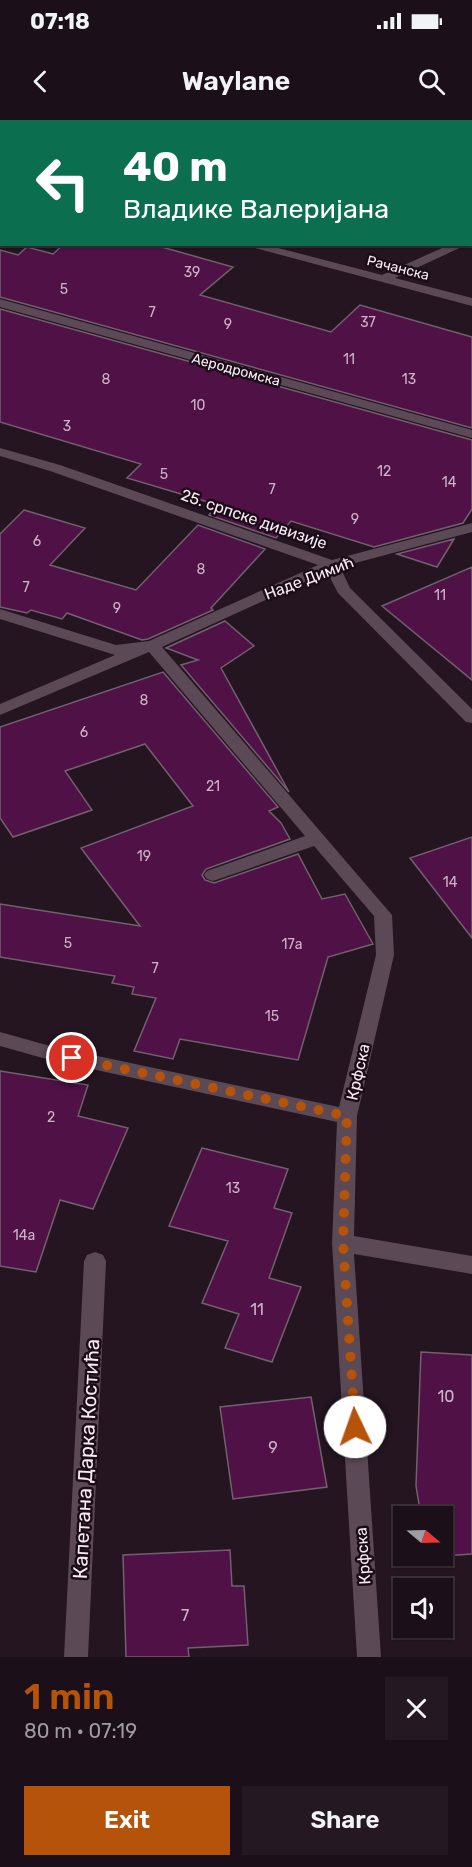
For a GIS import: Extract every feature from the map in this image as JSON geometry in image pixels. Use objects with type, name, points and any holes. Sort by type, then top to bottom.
[{"type":"street","name":"Рачанска","points":[[254,246],[472,302]]},
{"type":"street","points":[[383,279],[457,246]]},
{"type":"street","name":"Аеродромска","points":[[0,303],[472,434]]},
{"type":"street","name":"25. српске дивизије","points":[[0,452],[55,468],[331,565],[343,590],[472,718]]},
{"type":"street","points":[[465,529],[472,543]]},
{"type":"street","name":"Наде Димић","points":[[0,710],[331,565],[465,529]]},
{"type":"street","name":"Наде Димић","points":[[0,614],[115,650],[152,645]]},
{"type":"street","name":"Крфска","points":[[152,645],[383,915],[385,955],[347,1116],[343,1243],[369,1657]]},
{"type":"street","points":[[213,875],[317,838]]},
{"type":"street","points":[[0,1038],[50,1053],[347,1116]]},
{"type":"street","points":[[343,1243],[472,1265]]},
{"type":"street","name":"Капетана Дарка Костића","points":[[76,1657],[95,1261]]},
{"type":"building","points":[[62,246],[158,246],[233,267],[200,295],[331,332],[360,305],[472,337],[472,428],[0,297],[0,250],[18,255],[27,247],[53,254]]},
{"type":"building","points":[[0,309],[472,440],[472,509],[463,523],[374,547],[291,521],[276,538],[209,515],[218,505],[127,478],[141,464],[0,422]]},
{"type":"building","points":[[24,510],[85,528],[50,565],[136,590],[198,525],[265,549],[211,608],[213,610],[142,640],[67,613],[62,619],[31,610],[27,613],[0,607],[0,534]]},
{"type":"building","points":[[454,539],[437,567],[397,554]]},
{"type":"building","points":[[472,567],[472,680],[382,606]]},
{"type":"building","points":[[225,621],[254,646],[221,668],[289,792],[181,665],[198,660],[166,648]]},
{"type":"building","points":[[163,672],[278,807],[269,811],[281,823],[290,839],[206,869],[202,875],[205,880],[214,883],[298,854],[322,899],[345,894],[373,944],[328,957],[298,1060],[180,1039],[173,1059],[134,1051],[156,998],[132,994],[134,987],[112,983],[115,976],[0,957],[0,904],[140,926],[81,848],[193,806],[145,744],[65,771],[92,810],[13,837],[0,818],[0,727]]},
{"type":"building","points":[[472,837],[472,938],[410,858]]},
{"type":"building","points":[[0,1071],[88,1085],[78,1116],[128,1128],[93,1209],[60,1200],[36,1272],[0,1266]]},
{"type":"building","points":[[202,1148],[288,1169],[274,1208],[292,1213],[269,1278],[301,1287],[272,1362],[225,1348],[239,1314],[202,1303],[228,1241],[169,1226]]},
{"type":"building","points":[[421,1352],[472,1355],[472,1554],[453,1555],[453,1506],[419,1506],[416,1486]]},
{"type":"building","points":[[311,1397],[327,1487],[233,1499],[220,1407]]},
{"type":"building","points":[[230,1550],[232,1586],[244,1586],[248,1645],[188,1648],[189,1657],[126,1657],[123,1555]]},
{"type":"route","points":[[72,1058],[347,1116],[343,1243],[355,1427]]}]
